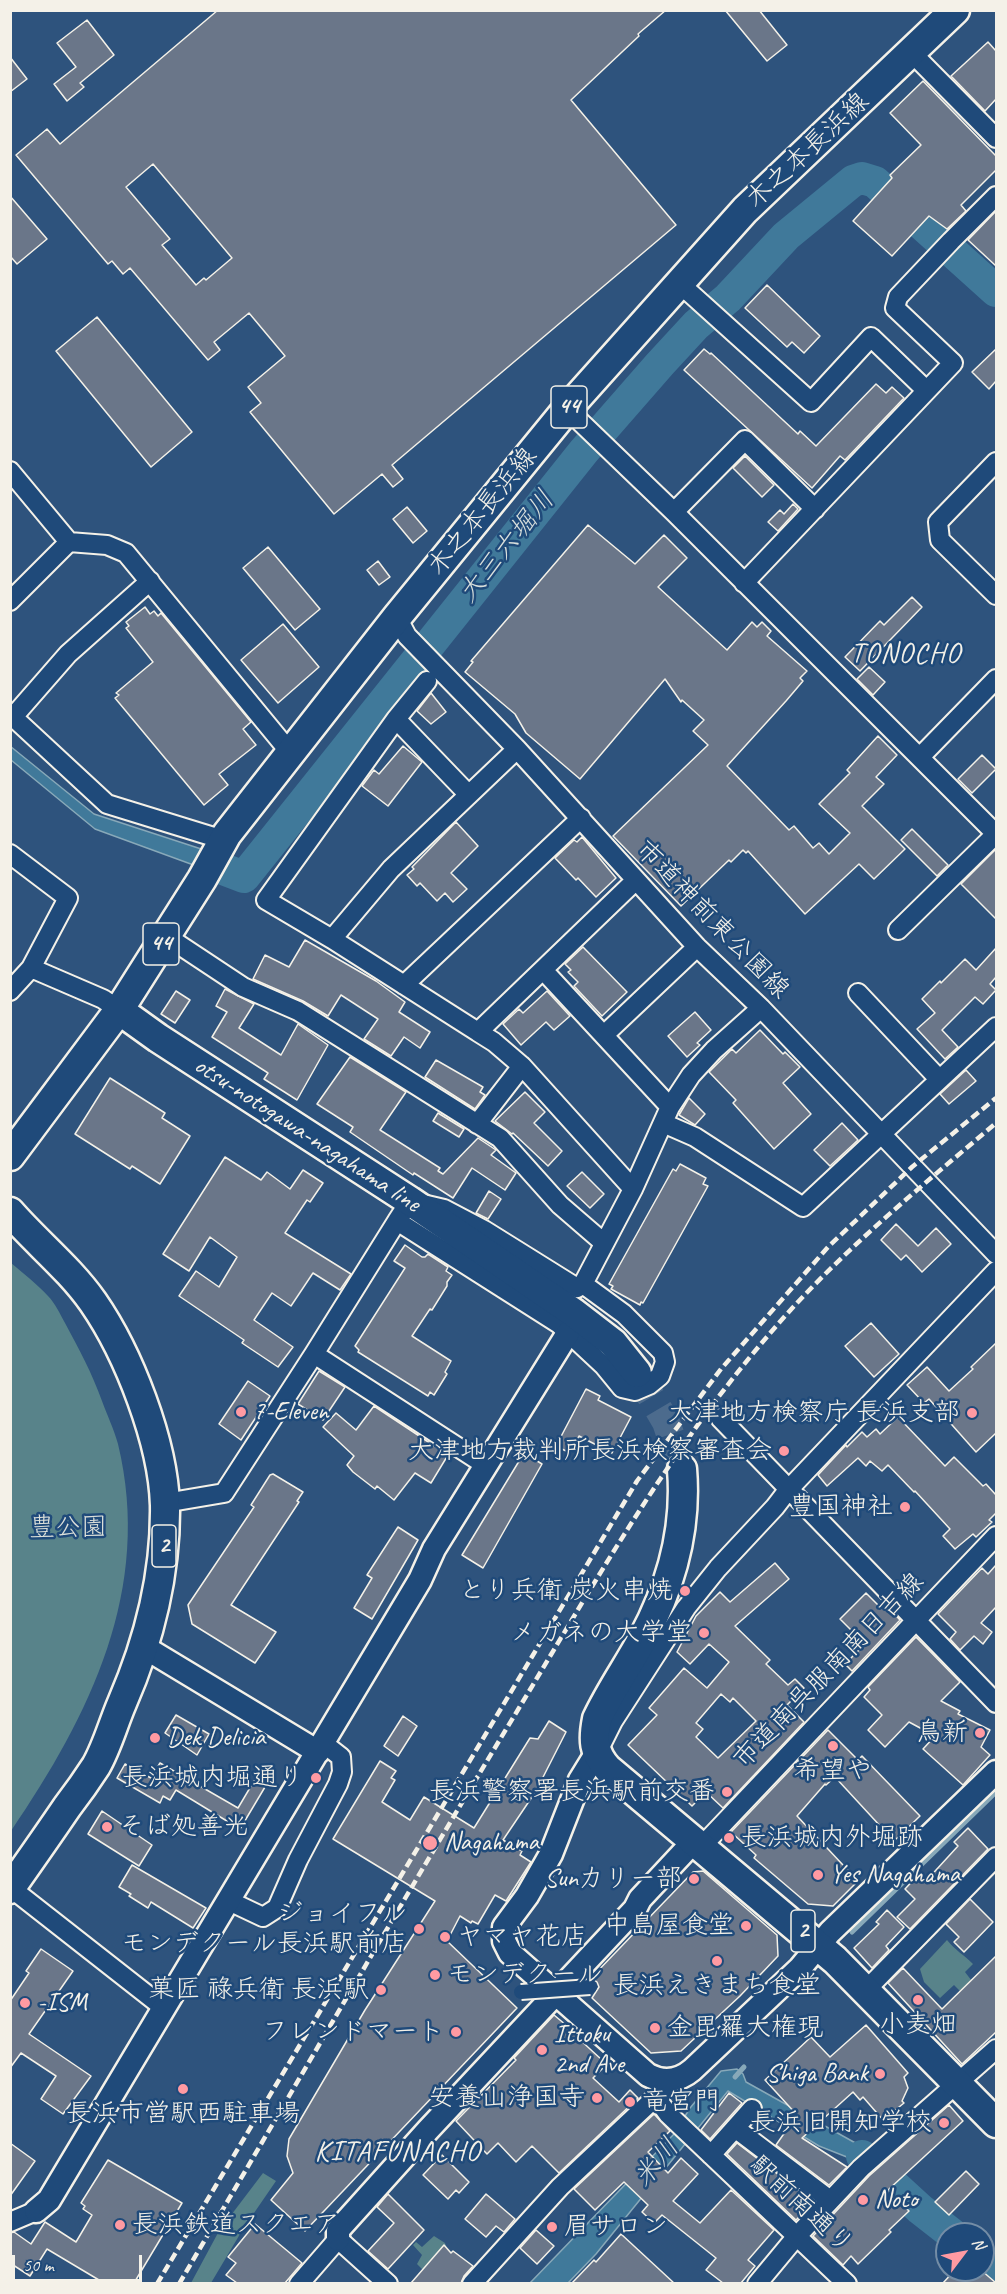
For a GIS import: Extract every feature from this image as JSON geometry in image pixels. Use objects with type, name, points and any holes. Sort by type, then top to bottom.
[{"type":"main road","name":"木之本長浜線","points":[[119,1010],[202,879],[225,837],[397,617],[688,292],[745,210],[955,10]]},
{"type":"main road","points":[[10,1156],[119,1010]]},
{"type":"main road","name":"otsu-notogawa-nagahama line","points":[[119,1010],[404,1211],[574,1312],[613,1343],[637,1373]]},
{"type":"main road","name":"2","points":[[10,1212],[65,1268],[93,1303],[125,1358],[147,1417],[157,1455],[165,1503],[164,1552],[157,1594],[144,1647],[96,1765],[11,1889]]},
{"type":"main road","points":[[596,1754],[594,1733],[597,1719],[656,1612],[674,1566],[682,1519],[684,1490],[682,1469]]},
{"type":"main road","name":"2","points":[[596,1754],[608,1769],[698,1843],[867,1989],[996,2123]]},
{"type":"street","points":[[912,53],[996,138]]},
{"type":"street","points":[[744,584],[953,363],[895,308],[898,297],[996,196]]},
{"type":"street","points":[[688,292],[811,402],[872,337],[926,390]]},
{"type":"street","points":[[576,418],[674,512],[996,834],[898,930]]},
{"type":"street","points":[[674,512],[746,440],[815,508]]},
{"type":"street","points":[[996,462],[939,522],[940,540],[996,595]]},
{"type":"street","points":[[10,471],[69,542],[107,545],[126,554],[284,745],[294,749]]},
{"type":"street","points":[[12,598],[69,542]]},
{"type":"street","points":[[150,581],[68,654],[13,717],[107,804],[214,837],[225,837]]},
{"type":"street","name":"市道神前東公園線","points":[[397,617],[407,636],[517,749],[697,947],[761,1008],[996,1254]]},
{"type":"street","points":[[427,681],[396,719],[266,900],[494,1042],[522,1066],[633,1189]]},
{"type":"street","points":[[920,757],[994,687]]},
{"type":"street","points":[[396,719],[468,794]]},
{"type":"street","points":[[332,939],[391,869],[517,749]]},
{"type":"street","points":[[404,986],[581,818]]},
{"type":"street","points":[[10,854],[68,898],[31,968],[10,991]]},
{"type":"street","points":[[478,1032],[544,971],[636,879]]},
{"type":"street","points":[[166,936],[243,987],[298,1011],[500,1138],[560,1205],[604,1243]]},
{"type":"street","points":[[604,1035],[697,947]]},
{"type":"street","points":[[31,968],[103,999],[119,1010]]},
{"type":"street","points":[[544,971],[604,1035],[666,1115],[695,1137],[803,1207],[996,1027]]},
{"type":"street","points":[[858,993],[939,1079]]},
{"type":"street","points":[[404,1211],[444,1209],[484,1230],[577,1288],[583,1284],[633,1189],[666,1115],[691,1075],[714,1050],[761,1008]]},
{"type":"street","points":[[477,1124],[522,1066]]},
{"type":"street","points":[[404,1211],[559,1324],[604,1366],[622,1388],[635,1391],[649,1385],[660,1376],[665,1362],[663,1353],[624,1314],[583,1284]]},
{"type":"street","points":[[165,1503],[224,1492],[404,1211]]},
{"type":"street","points":[[661,2082],[555,1994],[510,1953],[504,1941],[504,1927],[527,1896],[551,1854],[580,1780],[613,1721],[686,1608],[718,1568],[788,1490],[996,1271]]},
{"type":"street","points":[[10,2222],[36,2211],[49,2200],[420,1580],[434,1549],[568,1333]]},
{"type":"street","points":[[314,1354],[487,1466]]},
{"type":"street","points":[[720,1418],[996,1703]]},
{"type":"street","name":"市道南呉服南南日吉線","points":[[299,2283],[338,2239],[338,2230],[345,2222],[635,1909],[640,1899],[916,1621],[996,1536]]},
{"type":"street","points":[[144,1647],[341,1757],[342,1772],[338,1784],[298,1860],[277,1908],[263,1917],[227,1900]]},
{"type":"street","points":[[472,2283],[661,2082],[692,2070],[800,1968],[819,1946],[996,1772]]},
{"type":"street","points":[[867,1989],[996,1857]]},
{"type":"street","points":[[11,1889],[164,2008]]},
{"type":"street","points":[[521,1992],[590,1988]]},
{"type":"street","points":[[757,2283],[796,2237],[861,2168],[996,2049]]},
{"type":"street","name":"駅前南通り","points":[[661,2082],[659,2100],[662,2108],[847,2283]]},
{"type":"street","points":[[711,2155],[752,2109]]},
{"type":"street","points":[[735,2128],[830,2200]]},
{"type":"street","points":[[338,2239],[388,2283]]},
{"type":"green space","name":"豊公園","points":[[11,1263],[53,1302],[90,1371],[118,1444],[127,1498],[127,1549],[120,1600],[107,1648],[89,1696],[40,1787],[11,1831]]},
{"type":"green space","points":[[947,1940],[973,1964],[965,1972],[981,1993],[960,1991],[954,1985],[940,1998],[924,1982],[920,1969]]},
{"type":"green space","points":[[263,2173],[276,2181],[243,2229],[211,2283],[191,2283],[219,2231]]},
{"type":"green space","points":[[434,2236],[445,2243],[447,2249],[441,2256],[436,2254],[430,2262],[428,2275],[417,2264],[422,2255],[413,2245],[416,2242],[422,2247]]},
{"type":"water","points":[[10,746],[94,814],[238,861],[247,858],[264,865],[251,886],[95,829],[11,760]]},
{"type":"water","name":"米川","points":[[737,2069],[743,2074],[746,2082],[868,2150],[857,2161],[819,2146],[728,2091],[596,2254],[568,2283],[529,2284],[674,2134],[690,2108],[721,2071]]},
{"type":"building","points":[[218,10],[666,10],[638,34],[639,36],[571,100],[676,225],[392,465],[403,479],[393,487],[382,474],[334,514],[250,412],[261,403],[248,387],[285,356],[249,313],[214,342],[220,350],[208,360],[130,268],[123,274],[112,261],[108,264],[16,155],[47,129],[60,144]],"holes":[[[153,164],[232,258],[206,280],[204,278],[196,285],[162,245],[170,239],[126,187]]]},
{"type":"building","points":[[725,10],[759,10],[787,45],[767,61]]},
{"type":"building","points":[[87,20],[114,55],[80,83],[84,87],[67,101],[54,84],[76,67],[57,43]]},
{"type":"building","points":[[988,42],[996,51],[996,99],[985,111],[951,76]]},
{"type":"building","points":[[10,57],[27,79],[10,92]]},
{"type":"building","points":[[923,81],[996,156],[996,170],[961,205],[966,211],[947,229],[929,216],[892,256],[853,221],[892,178],[890,175],[921,145],[890,113]]},
{"type":"building","points":[[10,196],[47,239],[17,264],[10,256]]},
{"type":"building","points":[[996,211],[996,266],[968,240]]},
{"type":"building","points":[[767,285],[820,336],[804,353],[792,342],[787,347],[745,308]]},
{"type":"building","points":[[97,317],[192,432],[151,467],[56,351]]},
{"type":"building","points":[[704,349],[798,434],[800,431],[816,446],[876,384],[886,393],[892,387],[904,398],[845,460],[840,456],[812,488],[684,370]]},
{"type":"building","points":[[996,349],[996,381],[989,389],[972,372]]},
{"type":"building","points":[[745,456],[774,485],[762,497],[733,468]]},
{"type":"building","points":[[793,504],[798,509],[778,531],[768,522],[780,510],[784,514]]},
{"type":"building","points":[[407,507],[427,531],[413,543],[393,519]]},
{"type":"building","points":[[588,525],[635,564],[664,535],[687,558],[658,587],[727,650],[752,622],[757,627],[762,622],[771,631],[767,636],[807,671],[800,678],[803,681],[727,766],[789,830],[794,826],[813,848],[819,843],[829,854],[850,833],[819,804],[850,773],[847,770],[878,736],[897,755],[876,777],[884,784],[862,806],[905,849],[874,879],[859,864],[805,914],[748,851],[746,853],[743,850],[731,862],[729,860],[681,906],[613,836],[708,745],[693,731],[704,720],[682,700],[681,702],[665,679],[580,779],[526,733],[515,714],[465,672],[473,662],[471,661]]},
{"type":"building","points":[[268,547],[320,609],[295,630],[243,568]]},
{"type":"building","points":[[378,561],[390,577],[379,585],[367,570]]},
{"type":"building","points":[[912,597],[922,607],[860,671],[845,657],[880,621],[884,625]]},
{"type":"building","points":[[145,607],[150,614],[154,611],[158,616],[161,613],[251,722],[243,729],[256,745],[219,774],[228,785],[204,805],[115,698],[119,695],[116,693],[153,662],[126,628],[129,626],[126,622]]},
{"type":"building","points":[[283,624],[319,667],[278,703],[241,660]]},
{"type":"building","points":[[869,667],[885,682],[873,695],[857,679]]},
{"type":"building","points":[[431,693],[446,712],[431,724],[417,711]]},
{"type":"building","points":[[403,746],[422,762],[388,806],[362,786],[374,770],[379,774]]},
{"type":"building","points":[[982,755],[996,769],[972,793],[958,779]]},
{"type":"building","points":[[456,822],[478,846],[451,873],[467,889],[453,902],[445,893],[437,901],[420,883],[417,886],[407,875]]},
{"type":"building","points":[[912,829],[948,865],[937,876],[901,840]]},
{"type":"building","points":[[582,837],[616,878],[596,897],[555,858],[574,840],[577,842]]},
{"type":"building","points":[[996,849],[996,919],[961,884]]},
{"type":"building","points":[[305,940],[376,981],[405,1002],[399,1012],[430,1032],[420,1048],[404,1037],[391,1056],[364,1039],[378,1019],[341,995],[328,1016],[303,1001],[253,979],[265,955],[289,967]]},
{"type":"building","points":[[583,947],[627,992],[602,1016],[574,986],[578,982],[568,972],[571,970],[565,964]]},
{"type":"building","points":[[996,948],[996,977],[990,984],[996,990],[983,1004],[975,997],[942,1030],[958,1047],[945,1059],[917,1029],[935,1013],[922,999],[965,959],[976,970]]},
{"type":"building","points":[[225,989],[254,1004],[239,1028],[281,1055],[298,1024],[328,1045],[297,1100],[264,1079],[268,1073],[212,1037],[227,1012],[216,1006]]},
{"type":"building","points":[[176,991],[190,1000],[175,1023],[161,1014]]},
{"type":"building","points":[[547,991],[570,1016],[554,1030],[546,1022],[521,1045],[503,1024],[519,1009],[523,1013]]},
{"type":"building","points":[[695,1012],[711,1030],[697,1043],[700,1045],[687,1057],[668,1036]]},
{"type":"building","points":[[760,1030],[783,1054],[785,1052],[800,1067],[783,1083],[811,1114],[774,1149],[733,1103],[736,1100],[709,1072],[732,1049],[736,1053]]},
{"type":"building","points":[[350,1057],[406,1092],[380,1130],[440,1168],[438,1171],[443,1174],[478,1138],[496,1150],[491,1155],[516,1173],[505,1190],[472,1168],[453,1198],[414,1173],[413,1175],[350,1132],[353,1127],[317,1104]]},
{"type":"building","points":[[436,1060],[483,1087],[480,1092],[485,1095],[475,1109],[425,1077]]},
{"type":"building","points":[[966,1070],[976,1081],[949,1104],[940,1094]]},
{"type":"building","points":[[110,1078],[165,1113],[162,1118],[190,1136],[160,1184],[132,1166],[130,1169],[75,1134]]},
{"type":"building","points":[[525,1092],[545,1112],[534,1123],[562,1151],[548,1166],[513,1133],[495,1121]]},
{"type":"building","points":[[689,1098],[705,1114],[695,1125],[679,1115]]},
{"type":"building","points":[[438,1113],[464,1129],[459,1137],[433,1121]]},
{"type":"building","points":[[842,1123],[858,1140],[830,1166],[814,1150]]},
{"type":"building","points":[[225,1157],[261,1180],[267,1172],[290,1189],[303,1170],[323,1183],[310,1202],[307,1200],[285,1233],[351,1274],[340,1290],[313,1273],[291,1306],[272,1293],[254,1320],[293,1347],[278,1367],[242,1343],[244,1340],[179,1296],[196,1271],[219,1287],[237,1257],[210,1237],[189,1271],[163,1254]]},
{"type":"building","points":[[680,1164],[706,1178],[703,1184],[708,1186],[640,1305],[611,1289],[613,1286],[609,1284],[673,1169],[676,1171]]},
{"type":"building","points":[[582,1172],[604,1194],[590,1208],[567,1186]]},
{"type":"building","points":[[489,1191],[501,1199],[488,1219],[476,1213]]},
{"type":"building","points":[[896,1224],[918,1246],[936,1228],[951,1244],[922,1272],[906,1255],[901,1260],[881,1240]]},
{"type":"building","points":[[405,1245],[422,1257],[428,1254],[448,1267],[446,1271],[452,1275],[432,1310],[430,1309],[412,1336],[451,1361],[445,1372],[447,1374],[434,1395],[430,1392],[428,1396],[358,1352],[355,1346],[405,1268],[394,1261]]},
{"type":"building","points":[[871,1323],[899,1354],[874,1377],[845,1346]]},
{"type":"building","points":[[996,1343],[996,1433],[976,1452],[929,1399],[924,1403],[907,1385],[927,1367],[949,1391]]},
{"type":"building","points":[[319,1371],[345,1387],[323,1420],[298,1404]]},
{"type":"building","points":[[248,1381],[270,1396],[241,1440],[219,1424]]},
{"type":"building","points":[[586,1389],[600,1396],[598,1400],[631,1417],[612,1453],[579,1436],[570,1453],[556,1446]]},
{"type":"building","points":[[374,1406],[448,1455],[431,1483],[415,1473],[394,1500],[377,1486],[375,1489],[353,1472],[347,1465],[354,1456],[323,1427],[336,1413],[356,1430]]},
{"type":"building","points":[[898,1417],[945,1466],[954,1457],[983,1486],[986,1484],[996,1495],[996,1513],[989,1520],[992,1522],[976,1537],[973,1534],[955,1549],[943,1536],[950,1529],[888,1465],[882,1471],[870,1461],[866,1466],[858,1458],[827,1486],[818,1475],[846,1445],[847,1447],[862,1432],[867,1437],[876,1429],[880,1434]]},
{"type":"building","points":[[524,1453],[542,1464],[483,1568],[462,1555]]},
{"type":"building","points":[[273,1474],[303,1492],[297,1501],[299,1502],[231,1605],[276,1632],[255,1663],[192,1624],[188,1605],[254,1507],[251,1505],[270,1475]]},
{"type":"building","points":[[398,1527],[418,1540],[372,1619],[354,1608],[372,1578],[367,1575]]},
{"type":"building","points":[[775,1563],[789,1579],[735,1626],[770,1660],[766,1664],[788,1685],[795,1679],[804,1688],[787,1705],[804,1722],[723,1808],[706,1792],[692,1806],[628,1745],[657,1715],[649,1708],[684,1668],[707,1688],[729,1662],[709,1644],[690,1664],[677,1652],[696,1616],[720,1592],[730,1602]],"holes":[[[721,1694],[730,1702],[733,1698],[756,1721],[718,1758],[696,1737],[703,1729],[696,1723]]]},
{"type":"building","points":[[996,1565],[996,1607],[981,1623],[992,1632],[983,1644],[974,1636],[960,1650],[950,1639],[956,1632],[938,1614],[982,1568],[988,1574]]},
{"type":"building","points":[[866,1593],[881,1608],[885,1604],[900,1620],[852,1671],[845,1664],[865,1644],[840,1619]]},
{"type":"building","points":[[916,1637],[960,1682],[941,1701],[960,1711],[958,1714],[990,1730],[981,1747],[990,1755],[963,1785],[923,1749],[935,1736],[909,1722],[885,1747],[868,1730],[882,1715],[864,1697],[870,1690],[868,1687]]},
{"type":"building","points":[[176,1715],[209,1734],[197,1755],[165,1733]]},
{"type":"building","points":[[403,1716],[417,1726],[398,1756],[384,1746]]},
{"type":"building","points":[[549,1721],[566,1732],[536,1791],[503,1840],[522,1851],[520,1855],[531,1862],[506,1901],[495,1895],[478,1924],[472,1921],[471,1923],[460,1916],[447,1941],[517,2008],[305,2231],[271,2200],[293,2173],[287,2156],[289,2139],[365,2010],[435,1901],[333,1839],[380,1761],[396,1771],[391,1778],[395,1780],[382,1802],[410,1820],[424,1797],[474,1828],[530,1738],[538,1739]]},
{"type":"building","points":[[828,1730],[858,1760],[862,1756],[920,1816],[894,1841],[835,1777],[825,1784],[797,1816],[858,1881],[833,1906],[808,1904],[754,1858],[756,1855],[731,1832]]},
{"type":"building","points":[[160,1763],[238,1808],[254,1781],[265,1787],[240,1829],[176,1790],[170,1800],[163,1796],[160,1803],[117,1778],[125,1764],[151,1778]]},
{"type":"building","points":[[102,1811],[152,1845],[139,1866],[88,1834]]},
{"type":"building","points":[[968,1828],[988,1849],[910,1929],[897,1917],[915,1899],[905,1889],[919,1874],[926,1881],[958,1846],[954,1842]]},
{"type":"building","points":[[132,1865],[206,1908],[193,1928],[151,1902],[148,1908],[119,1887]]},
{"type":"building","points":[[703,1871],[777,1935],[778,1956],[740,1996],[681,2051],[651,2053],[592,1998],[599,1987],[597,1982],[591,1978],[693,1872]]},
{"type":"building","points":[[970,1899],[993,1922],[964,1952],[954,1942],[959,1937],[946,1924]]},
{"type":"building","points":[[887,1910],[904,1927],[886,1946],[889,1950],[872,1968],[854,1948],[879,1924],[876,1922]]},
{"type":"building","points":[[41,1949],[73,1971],[29,2034],[91,2076],[63,2114],[41,2099],[56,2076],[21,2053],[10,2068],[10,2001],[29,1973],[26,1971]]},
{"type":"building","points":[[996,1956],[996,2032],[962,2064],[888,1983],[903,1968],[942,2009]]},
{"type":"building","points":[[554,2015],[602,2060],[600,2063],[604,2067],[593,2078],[619,2102],[630,2090],[638,2098],[559,2173],[532,2146],[516,2162],[498,2143],[487,2154],[456,2121],[516,2060],[514,2058]]},
{"type":"building","points":[[866,2025],[908,2073],[904,2077],[908,2088],[902,2101],[904,2103],[883,2120],[863,2097],[860,2100],[853,2092],[802,2138],[847,2167],[829,2185],[776,2145],[797,2115],[765,2080],[811,2037],[830,2057]]},
{"type":"building","points":[[729,2093],[742,2103],[710,2139],[701,2130]]},
{"type":"building","points":[[949,2105],[963,2121],[888,2190],[909,2211],[858,2264],[851,2256],[843,2265],[813,2236],[869,2176]]},
{"type":"building","points":[[654,2114],[670,2131],[648,2152],[668,2173],[681,2158],[698,2174],[673,2201],[700,2223],[731,2190],[774,2230],[748,2260],[755,2266],[741,2283],[723,2283],[706,2270],[716,2258],[662,2215],[654,2223],[642,2212],[648,2205],[624,2182],[595,2210],[574,2189]]},
{"type":"building","points":[[10,2143],[35,2161],[10,2196]]},
{"type":"building","points":[[737,2143],[814,2202],[796,2220],[727,2154]]},
{"type":"building","points":[[442,2155],[469,2182],[459,2193],[456,2190],[448,2199],[423,2175]]},
{"type":"building","points":[[108,2160],[182,2203],[134,2283],[104,2283],[47,2249],[30,2276],[10,2263],[10,2233],[14,2232],[31,2244],[45,2222],[76,2242],[92,2215],[83,2209],[85,2206],[81,2203]]},
{"type":"building","points":[[966,2171],[979,2184],[949,2215],[935,2202]]},
{"type":"building","points":[[388,2194],[424,2230],[388,2269],[368,2251],[394,2223],[377,2207]]},
{"type":"building","points":[[486,2194],[515,2219],[504,2232],[496,2226],[486,2237],[465,2219]]},
{"type":"building","points":[[255,2224],[302,2263],[285,2283],[237,2283],[226,2275],[236,2263],[228,2257]]},
{"type":"building","points":[[536,2230],[554,2246],[537,2264],[520,2248]]},
{"type":"building","points":[[621,2234],[674,2283],[572,2283],[594,2260],[596,2262]]},
{"type":"building","points":[[444,2245],[451,2253],[453,2251],[473,2266],[461,2283],[411,2283]]},
{"type":"building","points":[[995,2282],[996,2283],[943,2283]]},
{"type":"waterway","name":"大三六堀川","points":[[223,869],[244,877],[584,451],[660,364],[696,325],[728,298],[786,236],[853,181],[862,178],[875,182],[996,291]]},
{"type":"waterway","points":[[852,1932],[996,1792]]},
{"type":"waterway","points":[[735,2077],[744,2067]]},
{"type":"waterway","name":"米川","points":[[862,2156],[937,2222]]},
{"type":"tunnel","points":[[637,1373],[666,1422],[682,1469]]},
{"type":"railway","points":[[157,2284],[637,1481],[721,1369],[828,1247],[912,1167],[996,1098]]},
{"type":"railway","points":[[179,2284],[576,1613],[635,1518],[697,1426],[766,1338],[819,1280],[876,1226],[996,1123]]},
{"type":"place","name":"7-Eleven","points":[[241,1412]]},
{"type":"place","name":"大津地方検察庁 長浜支部","points":[[972,1413]]},
{"type":"place","name":"大津地方裁判所長浜検察審査会","points":[[784,1451]]},
{"type":"place","name":"豊国神社","points":[[905,1507]]},
{"type":"place","name":"とり兵衛 炭火串焼","points":[[685,1591]]},
{"type":"place","name":"メガネの大学堂","points":[[704,1633]]},
{"type":"place","name":"鳥新","points":[[980,1733]]},
{"type":"place","name":"Dek Delicia","points":[[155,1738]]},
{"type":"place","name":"希望や","points":[[833,1746]]},
{"type":"place","name":"長浜城内堀通り","points":[[316,1778]]},
{"type":"place","name":"長浜警察署長浜駅前交番","points":[[727,1792]]},
{"type":"place","name":"そば処善光","points":[[107,1827]]},
{"type":"place","name":"長浜城内外堀跡","points":[[729,1838]]},
{"type":"place","name":"Nagahama","points":[[430,1843]]},
{"type":"place","name":"Yes Nagahama","points":[[818,1875]]},
{"type":"place","name":"Sunカリー部","points":[[694,1879]]},
{"type":"place","name":"中島屋食堂","points":[[746,1926]]},
{"type":"place","name":"ジョイフル モンデクール長浜駅前店","points":[[419,1929]]},
{"type":"place","name":"ヤマヤ花店","points":[[445,1937]]},
{"type":"place","name":"長浜えきまち食堂","points":[[717,1961]]},
{"type":"place","name":"モンデクール","points":[[435,1975]]},
{"type":"place","name":"菓匠 祿兵衛 長浜駅","points":[[381,1990]]},
{"type":"place","name":"小麦畑","points":[[918,2000]]},
{"type":"place","name":"-ISM","points":[[25,2003]]},
{"type":"place","name":"金毘羅大権現","points":[[655,2028]]},
{"type":"place","name":"フレンドマート","points":[[456,2032]]},
{"type":"place","name":"Ittoku 2nd Ave","points":[[542,2050]]},
{"type":"place","name":"Shiga Bank","points":[[880,2074]]},
{"type":"place","name":"長浜市営駅西駐車場","points":[[183,2089]]},
{"type":"place","name":"安養山浄国寺","points":[[597,2098]]},
{"type":"place","name":"竜宮門","points":[[630,2102]]},
{"type":"place","name":"長浜旧開知学校","points":[[944,2123]]},
{"type":"place","name":"Noto","points":[[863,2200]]},
{"type":"place","name":"長浜鉄道スクエア","points":[[120,2225]]},
{"type":"place","name":"眉サロン","points":[[552,2227]]},
{"type":"district","name":"TONOCHO","points":[[906,655]]},
{"type":"district","name":"KITAFUNACHO","points":[[398,2153]]}]
